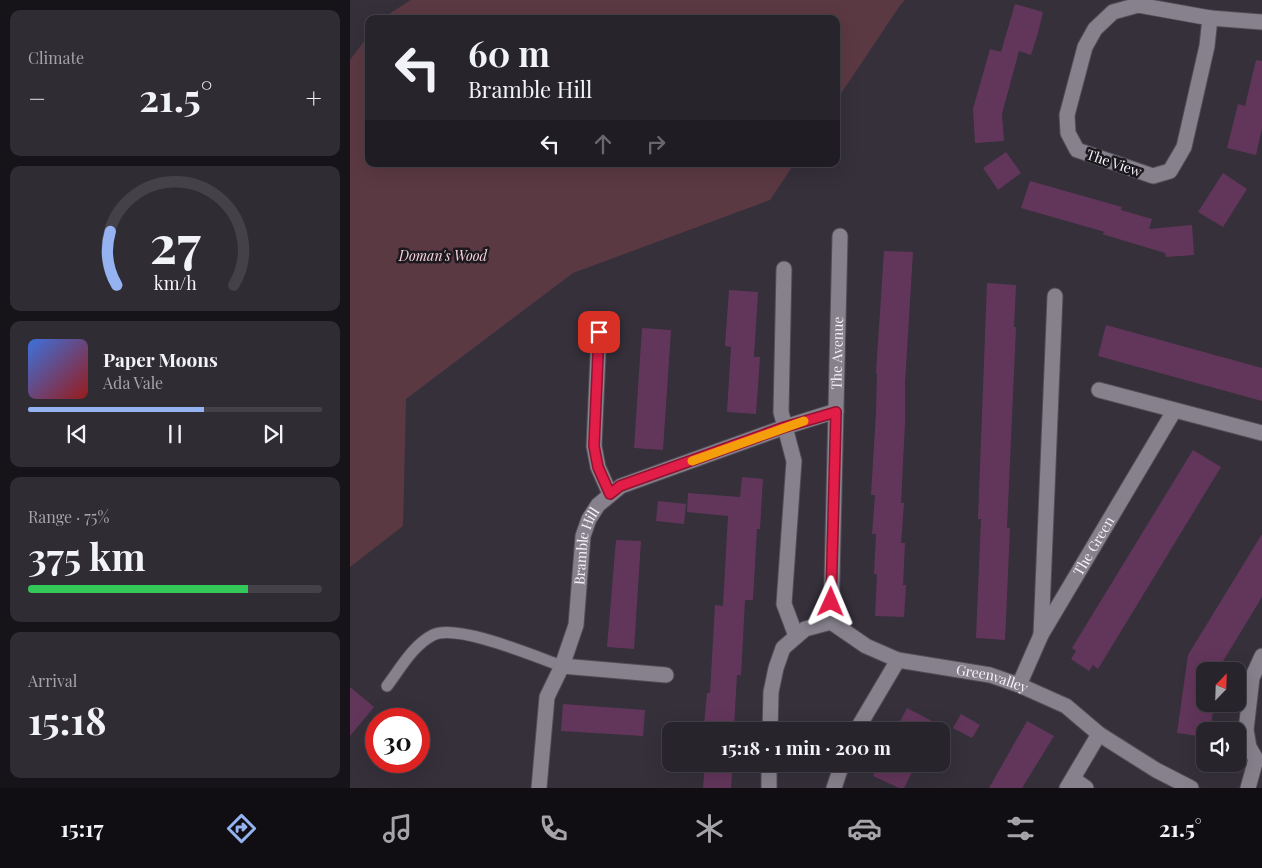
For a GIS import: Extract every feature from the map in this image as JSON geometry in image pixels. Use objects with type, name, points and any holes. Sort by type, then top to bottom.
[{"type":"street","name":"The View","points":[[1210,18],[1207,46],[1184,147],[1170,171],[1152,176],[1078,150],[1068,133],[1067,115],[1085,47],[1095,29],[1113,12],[1138,5],[1210,18],[1262,22]]},
{"type":"street","name":"The Avenue","points":[[831,622],[840,236]]},
{"type":"street","points":[[784,269],[781,412],[794,461],[784,604],[796,636]]},
{"type":"street","points":[[1041,635],[1055,296]]},
{"type":"street","points":[[599,332],[594,446],[598,467],[610,494]]},
{"type":"street","points":[[1099,390],[1262,433]]},
{"type":"street","name":"The Green","points":[[1019,685],[1041,635],[1174,411]]},
{"type":"street","name":"Bramble Hill","points":[[539,788],[546,697],[562,666],[576,626],[583,536],[598,505],[620,486],[785,427],[836,412]]},
{"type":"street","points":[[770,722],[771,692],[783,648],[805,629],[831,622]]},
{"type":"street","name":"Greenvalley","points":[[831,622],[866,646],[898,660],[990,675],[1019,685],[1066,706],[1100,734],[1156,770],[1191,788]]},
{"type":"street","points":[[1248,788],[1259,758],[1249,747],[1246,730],[1252,678],[1262,656]]},
{"type":"street","points":[[861,722],[898,660]]},
{"type":"street","points":[[562,666],[666,675]]},
{"type":"street","points":[[1076,785],[1100,734]]},
{"type":"street","points":[[769,772],[769,788]]},
{"type":"street","points":[[834,788],[839,772]]},
{"type":"lane","points":[[387,686],[418,646],[434,634],[457,632],[508,646],[562,666]]},
{"type":"green space","points":[[411,0],[905,0],[840,95],[840,15],[387,15]]},
{"type":"green space","name":"Doman's Wood","points":[[365,40],[365,167],[792,167],[770,200],[573,273],[406,399],[403,526],[350,567],[350,60]]},
{"type":"building","points":[[1015,4],[1043,12],[1038,33],[1031,55],[1019,51],[1002,114],[1004,141],[975,143],[973,109],[990,49],[1001,52]]},
{"type":"building","points":[[1256,60],[1262,61],[1262,128],[1256,155],[1227,148],[1238,104],[1245,106]]},
{"type":"building","points":[[1006,152],[1021,173],[998,190],[983,168]]},
{"type":"building","points":[[1223,173],[1247,189],[1223,227],[1198,212]]},
{"type":"building","points":[[1030,181],[1122,207],[1121,210],[1152,219],[1149,229],[1192,225],[1194,255],[1166,257],[1165,253],[1102,234],[1105,232],[1021,208]]},
{"type":"building","points":[[884,251],[913,252],[905,383],[901,503],[904,503],[901,543],[905,543],[903,585],[906,585],[904,617],[875,616],[877,574],[874,574],[876,534],[872,534],[875,495],[871,495]]},
{"type":"building","points":[[987,283],[1016,285],[1014,327],[1016,327],[1007,528],[1010,528],[1005,640],[976,638],[981,519],[978,519]]},
{"type":"building","points":[[729,290],[758,292],[754,357],[760,357],[756,414],[727,412],[731,347],[725,346]]},
{"type":"building","points":[[1106,325],[1262,368],[1262,401],[1098,356]]},
{"type":"building","points":[[642,328],[671,330],[663,450],[634,448]]},
{"type":"building","points":[[1193,450],[1221,467],[1098,669],[1093,665],[1089,671],[1071,659],[1076,651],[1072,648]]},
{"type":"building","points":[[742,477],[763,479],[760,529],[757,529],[753,600],[745,600],[741,675],[737,675],[734,722],[704,722],[707,693],[710,693],[715,605],[723,606],[728,516],[687,512],[688,493],[740,497]]},
{"type":"building","points":[[658,501],[686,504],[684,524],[656,521]]},
{"type":"building","points":[[1262,534],[1262,597],[1222,662],[1196,662],[1196,712],[1213,712],[1211,722],[1196,722],[1196,736],[1177,733],[1188,655]]},
{"type":"building","points":[[616,540],[641,541],[634,649],[607,647]]},
{"type":"building","points":[[350,687],[374,707],[365,708],[365,718],[350,736]]},
{"type":"building","points":[[563,704],[645,710],[643,736],[561,731]]},
{"type":"building","points":[[907,708],[934,722],[900,722]]},
{"type":"building","points":[[961,714],[980,725],[972,738],[953,728]]},
{"type":"building","points":[[1027,721],[1054,736],[1022,788],[989,788]]},
{"type":"building","points":[[704,772],[732,772],[731,788],[703,788]]},
{"type":"building","points":[[875,772],[912,772],[904,788],[899,788],[873,776]]},
{"type":"slow traffic","points":[[692,461],[804,421]]},
{"type":"route","points":[[599,332],[594,446],[598,467],[610,494],[620,486],[785,427],[836,412],[831,602]]}]
